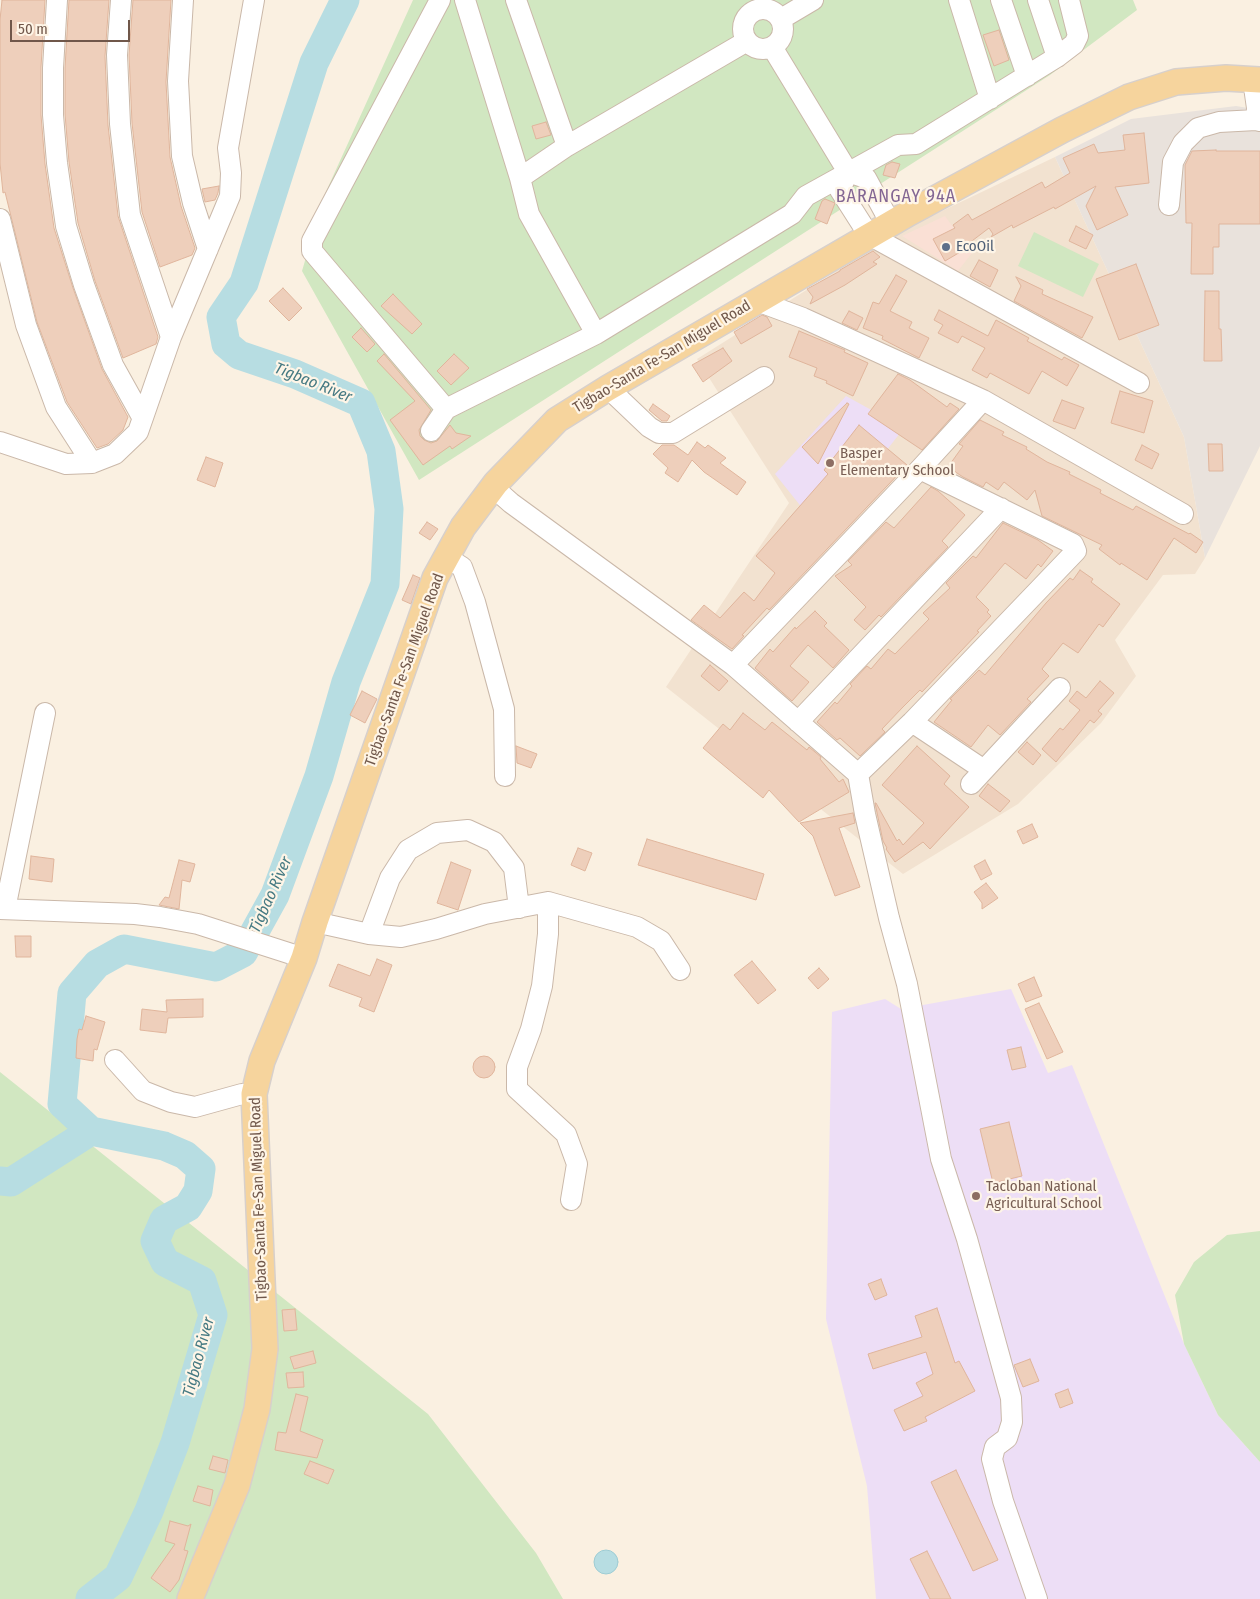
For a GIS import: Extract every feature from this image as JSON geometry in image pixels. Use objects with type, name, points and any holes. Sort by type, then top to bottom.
[{"type":"main road","name":"Tigbao-Santa Fe-San Miguel Road","points":[[190,1599],[237,1485],[257,1409],[264,1349],[254,1094],[262,1061],[294,956],[315,922],[436,578],[462,527],[493,487],[557,420],[757,300],[877,232],[1062,130],[1129,97],[1176,82],[1226,78],[1256,80]]},
{"type":"street","points":[[57,0],[53,68],[53,115],[57,163],[66,226],[84,285],[113,365],[142,416]]},
{"type":"street","points":[[121,0],[117,54],[120,124],[130,215],[171,338]]},
{"type":"street","points":[[183,0],[178,82],[182,156],[193,203],[208,249]]},
{"type":"street","points":[[0,424],[6,444],[66,464],[92,463],[115,454],[138,432],[142,416],[171,338],[230,196],[231,173],[228,148],[254,0]]},
{"type":"street","points":[[440,0],[312,241],[312,251],[446,409]]},
{"type":"street","points":[[465,0],[520,178],[529,214],[596,334]]},
{"type":"street","points":[[516,0],[566,146]]},
{"type":"street","points":[[781,19],[813,0]]},
{"type":"street","points":[[959,0],[990,99]]},
{"type":"street","points":[[1001,0],[1026,76]]},
{"type":"street","points":[[1038,0],[1057,56]]},
{"type":"street","points":[[431,431],[446,409],[596,334],[792,214],[806,196],[898,145],[916,144],[1057,56],[1074,44],[1078,36],[1069,0]]},
{"type":"street","points":[[753,5],[773,11],[781,19],[783,30],[781,37],[772,47],[759,49],[747,41],[743,34],[744,20],[753,5]]},
{"type":"street","points":[[520,178],[566,146],[747,41]]},
{"type":"street","points":[[772,47],[848,172],[866,178],[877,232]]},
{"type":"street","points":[[1169,205],[1173,162],[1183,143],[1198,128],[1219,122],[1258,120],[1256,80]]},
{"type":"street","points":[[848,172],[840,190],[877,232],[1139,383]]},
{"type":"street","points":[[0,219],[26,325],[56,407],[92,463]]},
{"type":"street","points":[[757,300],[803,318],[983,400],[1183,514]]},
{"type":"street","points":[[608,388],[649,427],[659,433],[674,433],[764,377]]},
{"type":"street","points":[[733,665],[920,469],[983,400]]},
{"type":"street","points":[[858,774],[912,722],[1076,551],[1073,544],[920,469]]},
{"type":"street","points":[[493,487],[511,503],[733,665],[858,774],[865,814],[889,918],[907,984],[941,1159],[967,1239],[1011,1398],[1012,1422],[1007,1438],[995,1447],[992,1459],[1037,1599]]},
{"type":"street","points":[[798,722],[1001,508]]},
{"type":"street","points":[[446,558],[462,566],[472,593],[504,709],[505,776]]},
{"type":"street","points":[[912,722],[978,777],[1060,688]]},
{"type":"street","points":[[45,714],[2,909],[135,914],[198,924],[294,956]]},
{"type":"street","points":[[369,934],[390,878],[408,850],[437,833],[468,830],[494,842],[514,868],[519,908]]},
{"type":"street","points":[[315,922],[369,934],[401,937],[436,929],[485,914],[548,902],[638,927],[660,941],[680,970]]},
{"type":"street","points":[[548,902],[548,934],[542,986],[531,1029],[517,1067],[517,1088],[566,1134],[577,1164],[571,1200]]},
{"type":"street","points":[[115,1060],[143,1090],[171,1102],[195,1107],[242,1094],[254,1094]]},
{"type":"shaded area","points":[[1236,106],[1260,110],[1260,446],[1205,558],[1184,437],[1055,157],[1131,119]]},
{"type":"shaded area","points":[[1055,157],[1184,437],[1205,558],[1195,574],[1163,575],[1115,640],[1136,676],[1101,723],[1018,804],[903,874],[666,687],[789,503],[697,359],[900,231]]},
{"type":"shaded area","points":[[945,216],[972,253],[958,271],[902,236]]},
{"type":"shaded area","name":"Basper Elementary School","points":[[846,396],[904,428],[886,451],[815,524],[775,474]]},
{"type":"shaded area","name":"Tacloban National Agricultural School","points":[[1011,989],[1048,1073],[1072,1065],[1184,1344],[1218,1415],[1260,1462],[1260,1599],[876,1599],[867,1486],[826,1319],[832,1012],[885,999],[901,1009]]},
{"type":"green space","points":[[413,0],[1133,0],[1137,10],[1050,75],[419,480],[302,271],[324,196]]},
{"type":"green space","points":[[1034,232],[1099,264],[1083,297],[1018,266]]},
{"type":"green space","points":[[0,1072],[428,1414],[536,1553],[563,1599],[0,1599]]},
{"type":"green space","points":[[1260,1231],[1260,1462],[1218,1415],[1184,1344],[1175,1295],[1194,1262],[1227,1235]]},
{"type":"water","points":[[601,1550],[611,1550],[618,1557],[618,1567],[611,1574],[601,1574],[594,1567],[594,1557]]},
{"type":"building","points":[[2,0],[45,0],[41,67],[41,115],[45,164],[54,228],[102,369],[128,417],[123,430],[108,444],[97,448],[67,402],[37,322],[5,192],[3,193],[0,163],[0,20]]},
{"type":"building","points":[[69,0],[109,0],[105,56],[108,125],[118,216],[158,337],[156,344],[123,358],[95,281],[78,223],[69,162],[65,114],[65,68]]},
{"type":"building","points":[[133,0],[171,0],[166,82],[170,157],[181,206],[195,248],[192,255],[160,267],[142,212],[132,123],[129,55]]},
{"type":"building","points":[[999,30],[1009,60],[994,66],[983,35]]},
{"type":"building","points":[[546,122],[551,135],[536,139],[532,126]]},
{"type":"building","points":[[1144,133],[1149,183],[1115,187],[1128,215],[1097,230],[1086,206],[1096,186],[1055,209],[1054,207],[1013,228],[1012,225],[991,237],[993,234],[989,228],[960,250],[962,251],[945,261],[933,239],[955,228],[953,225],[968,214],[972,220],[1042,182],[1045,188],[1070,173],[1063,158],[1094,144],[1098,153],[1125,150],[1123,135]]},
{"type":"building","points":[[1192,151],[1260,151],[1260,224],[1219,224],[1219,247],[1213,247],[1213,274],[1191,274],[1192,223],[1186,223],[1185,165]]},
{"type":"building","points":[[892,162],[900,164],[895,178],[883,175],[886,165]]},
{"type":"building","points":[[219,186],[215,200],[205,202],[202,189]]},
{"type":"building","points":[[825,199],[835,203],[827,224],[815,219],[822,201]]},
{"type":"building","points":[[1076,226],[1093,235],[1086,249],[1069,241]]},
{"type":"building","points":[[873,251],[880,257],[873,262],[877,264],[845,285],[810,304],[813,297],[807,289]]},
{"type":"building","points":[[979,260],[998,270],[990,287],[970,276]]},
{"type":"building","points":[[1136,264],[1159,325],[1119,340],[1096,279]]},
{"type":"building","points":[[896,275],[907,281],[890,311],[912,322],[909,328],[929,338],[919,358],[882,339],[883,336],[863,328],[873,302],[879,304]]},
{"type":"building","points":[[1016,277],[1043,290],[1042,294],[1093,317],[1082,338],[1014,301],[1021,286]]},
{"type":"building","points":[[283,288],[302,308],[289,321],[269,301]]},
{"type":"building","points":[[1205,291],[1219,291],[1219,329],[1221,329],[1222,361],[1204,361]]},
{"type":"building","points":[[393,294],[422,324],[412,334],[381,306]]},
{"type":"building","points":[[939,310],[988,336],[996,320],[1029,338],[1027,341],[1062,360],[1064,357],[1079,365],[1067,386],[1042,371],[1029,394],[990,373],[987,378],[972,370],[985,348],[962,336],[958,343],[938,333],[943,325],[934,320]]},
{"type":"building","points":[[849,311],[863,318],[857,330],[842,323]]},
{"type":"building","points":[[762,315],[767,317],[772,326],[741,344],[734,332]]},
{"type":"building","points":[[361,328],[375,344],[367,352],[352,337]]},
{"type":"building","points":[[799,331],[845,350],[844,352],[868,363],[853,396],[814,376],[817,368],[789,357]]},
{"type":"building","points":[[723,348],[732,361],[703,382],[692,365]]},
{"type":"building","points":[[384,354],[431,410],[419,430],[420,436],[424,440],[431,443],[437,441],[450,425],[456,433],[471,436],[452,449],[450,446],[423,465],[390,420],[415,401],[377,361]]},
{"type":"building","points":[[454,354],[469,368],[451,385],[437,371]]},
{"type":"building","points":[[898,374],[910,380],[947,407],[950,403],[959,409],[922,450],[868,414]]},
{"type":"building","points":[[1120,391],[1153,401],[1144,433],[1111,423]]},
{"type":"building","points":[[1062,400],[1084,408],[1075,429],[1053,421]]},
{"type":"building","points":[[847,403],[849,404],[818,464],[802,447]]},
{"type":"building","points":[[653,404],[670,416],[667,421],[662,421],[649,410]]},
{"type":"building","points":[[980,420],[1004,432],[1002,435],[1027,447],[1026,449],[1047,462],[1070,472],[1069,474],[1101,490],[1100,493],[1133,510],[1136,506],[1190,533],[1203,542],[1196,553],[1174,538],[1147,580],[1121,563],[1120,565],[1099,549],[1102,545],[1042,516],[1035,490],[1027,500],[1004,482],[998,490],[986,482],[983,487],[948,467],[963,446],[959,444]]},
{"type":"building","points":[[859,425],[907,465],[769,610],[767,608],[732,649],[691,620],[704,605],[720,618],[744,592],[754,601],[775,573],[756,556],[828,474],[824,470]]},
{"type":"building","points":[[697,442],[705,448],[708,445],[726,458],[720,463],[746,482],[737,495],[704,472],[692,460],[678,482],[665,473],[668,468],[653,454],[662,445],[674,445],[688,455]]},
{"type":"building","points":[[1208,444],[1222,444],[1223,471],[1209,471]]},
{"type":"building","points":[[1142,445],[1159,454],[1152,469],[1135,460]]},
{"type":"building","points":[[206,457],[223,463],[215,487],[197,480]]},
{"type":"building","points":[[931,487],[965,515],[942,541],[948,547],[881,617],[879,615],[865,630],[854,620],[866,607],[835,576],[852,565],[848,561],[886,522],[894,528]]},
{"type":"building","points":[[427,522],[438,529],[430,540],[419,533]]},
{"type":"building","points":[[1003,523],[1038,540],[1053,551],[1041,567],[1038,564],[1026,579],[1005,563],[976,597],[989,610],[987,612],[991,616],[977,631],[979,632],[922,692],[920,690],[903,707],[882,729],[885,732],[860,756],[840,738],[837,740],[817,722],[835,702],[837,704],[852,686],[850,684],[867,666],[871,669],[888,649],[895,654],[929,619],[923,613],[950,588],[946,583],[973,556],[976,558]]},
{"type":"building","points":[[1080,570],[1093,579],[1091,582],[1120,604],[1103,627],[1099,624],[1078,653],[1063,643],[1042,669],[1049,676],[1027,699],[1031,702],[1000,735],[988,725],[971,747],[934,722],[952,700],[950,699],[979,670],[985,675],[1046,603],[1070,578],[1073,580]]},
{"type":"building","points":[[413,575],[420,578],[411,604],[402,600]]},
{"type":"building","points":[[815,611],[827,623],[824,626],[849,650],[833,668],[808,645],[790,666],[809,682],[792,701],[755,668],[770,649],[773,652],[795,627],[796,629]]},
{"type":"building","points":[[710,665],[728,681],[719,691],[701,676]]},
{"type":"building","points":[[1100,681],[1114,693],[1098,711],[1102,714],[1094,723],[1090,720],[1056,762],[1042,749],[1060,728],[1063,730],[1080,710],[1069,701],[1077,691],[1086,698]]},
{"type":"building","points":[[362,691],[377,699],[365,723],[350,715]]},
{"type":"building","points":[[743,713],[765,730],[772,722],[807,750],[809,747],[821,757],[820,759],[839,782],[843,779],[849,792],[799,822],[769,790],[763,798],[703,748],[723,724],[730,730]]},
{"type":"building","points":[[1027,742],[1041,755],[1033,765],[1018,752]]},
{"type":"building","points":[[516,746],[537,754],[531,768],[517,763]]},
{"type":"building","points":[[917,746],[950,776],[944,784],[969,807],[930,849],[923,842],[895,862],[883,841],[875,803],[897,841],[899,839],[903,845],[924,823],[882,785]]},
{"type":"building","points":[[988,784],[1010,801],[1000,812],[979,796]]},
{"type":"building","points":[[853,813],[855,823],[839,828],[860,887],[835,896],[813,836],[800,823]]},
{"type":"building","points":[[1032,824],[1038,837],[1023,844],[1017,831]]},
{"type":"building","points":[[647,839],[764,874],[756,900],[638,865]]},
{"type":"building","points":[[578,848],[592,853],[585,871],[571,865]]},
{"type":"building","points":[[31,856],[54,859],[52,882],[29,879]]},
{"type":"building","points":[[179,860],[195,864],[190,882],[182,880],[179,909],[159,905],[165,897],[169,898]]},
{"type":"building","points":[[985,860],[992,874],[981,880],[974,866]]},
{"type":"building","points":[[451,862],[471,870],[458,910],[437,903]]},
{"type":"building","points":[[986,883],[998,898],[982,909],[982,903],[974,892]]},
{"type":"building","points":[[15,936],[31,936],[31,957],[16,957]]},
{"type":"building","points":[[377,959],[392,965],[374,1012],[359,1006],[362,998],[329,986],[338,964],[370,976]]},
{"type":"building","points":[[752,961],[776,990],[758,1004],[734,975]]},
{"type":"building","points":[[819,968],[829,979],[818,989],[808,978]]},
{"type":"building","points":[[1034,977],[1042,996],[1026,1002],[1018,984]]},
{"type":"building","points":[[203,999],[203,1017],[168,1018],[166,1033],[140,1030],[142,1009],[167,1012],[166,1000]]},
{"type":"building","points":[[1039,1003],[1063,1052],[1047,1059],[1025,1009]]},
{"type":"building","points":[[86,1016],[105,1022],[97,1050],[94,1049],[93,1061],[76,1058],[79,1029],[82,1030]]},
{"type":"building","points":[[1021,1047],[1026,1067],[1012,1070],[1007,1050]]},
{"type":"building","points":[[484,1056],[492,1059],[495,1067],[492,1075],[484,1078],[476,1075],[473,1067],[476,1059]]},
{"type":"building","points":[[1009,1122],[1022,1176],[993,1183],[980,1129]]},
{"type":"building","points":[[881,1279],[887,1295],[875,1300],[868,1284]]},
{"type":"building","points":[[937,1308],[955,1363],[959,1361],[975,1391],[925,1417],[927,1421],[904,1431],[894,1410],[923,1396],[916,1383],[933,1374],[926,1352],[873,1369],[868,1354],[922,1337],[915,1316]]},
{"type":"building","points":[[295,1309],[297,1330],[284,1331],[282,1310]]},
{"type":"building","points":[[313,1351],[316,1363],[294,1369],[290,1357]]},
{"type":"building","points":[[1030,1359],[1039,1381],[1023,1387],[1014,1365]]},
{"type":"building","points":[[303,1372],[304,1387],[288,1388],[286,1373]]},
{"type":"building","points":[[1068,1389],[1073,1403],[1060,1408],[1055,1394]]},
{"type":"building","points":[[296,1394],[308,1397],[300,1431],[323,1440],[317,1458],[275,1450],[278,1432],[286,1433]]},
{"type":"building","points":[[213,1456],[228,1460],[225,1473],[209,1469]]},
{"type":"building","points":[[310,1461],[334,1470],[328,1484],[304,1474]]},
{"type":"building","points":[[956,1470],[998,1560],[973,1571],[931,1482]]},
{"type":"building","points":[[198,1486],[213,1490],[210,1506],[193,1501]]},
{"type":"building","points":[[170,1521],[188,1526],[191,1524],[184,1550],[188,1551],[179,1580],[170,1592],[151,1578],[175,1544],[165,1541]]},
{"type":"building","points":[[927,1551],[951,1599],[930,1599],[910,1559]]},
{"type":"waterway","name":"Tigbao River","points":[[90,1599],[118,1577],[149,1511],[175,1443],[213,1315],[202,1281],[165,1262],[155,1241],[164,1220],[188,1207],[198,1191],[201,1169],[185,1155],[164,1146],[91,1131],[62,1104],[72,993],[97,964],[124,949],[216,967],[243,953],[275,895],[319,776],[346,682],[385,584],[389,509],[381,451],[361,403],[295,374],[239,355],[226,344],[221,317],[244,283],[314,63],[345,0]]},
{"type":"waterway","points":[[0,1181],[11,1182],[91,1131]]},
{"type":"place","name":"EcoOil","points":[[946,247]]},
{"type":"place","name":"Basper Elementary School","points":[[830,463]]},
{"type":"place","name":"Tacloban National Agricultural School","points":[[976,1196]]},
{"type":"district","name":"BARANGAY 94A","points":[[896,197]]}]
